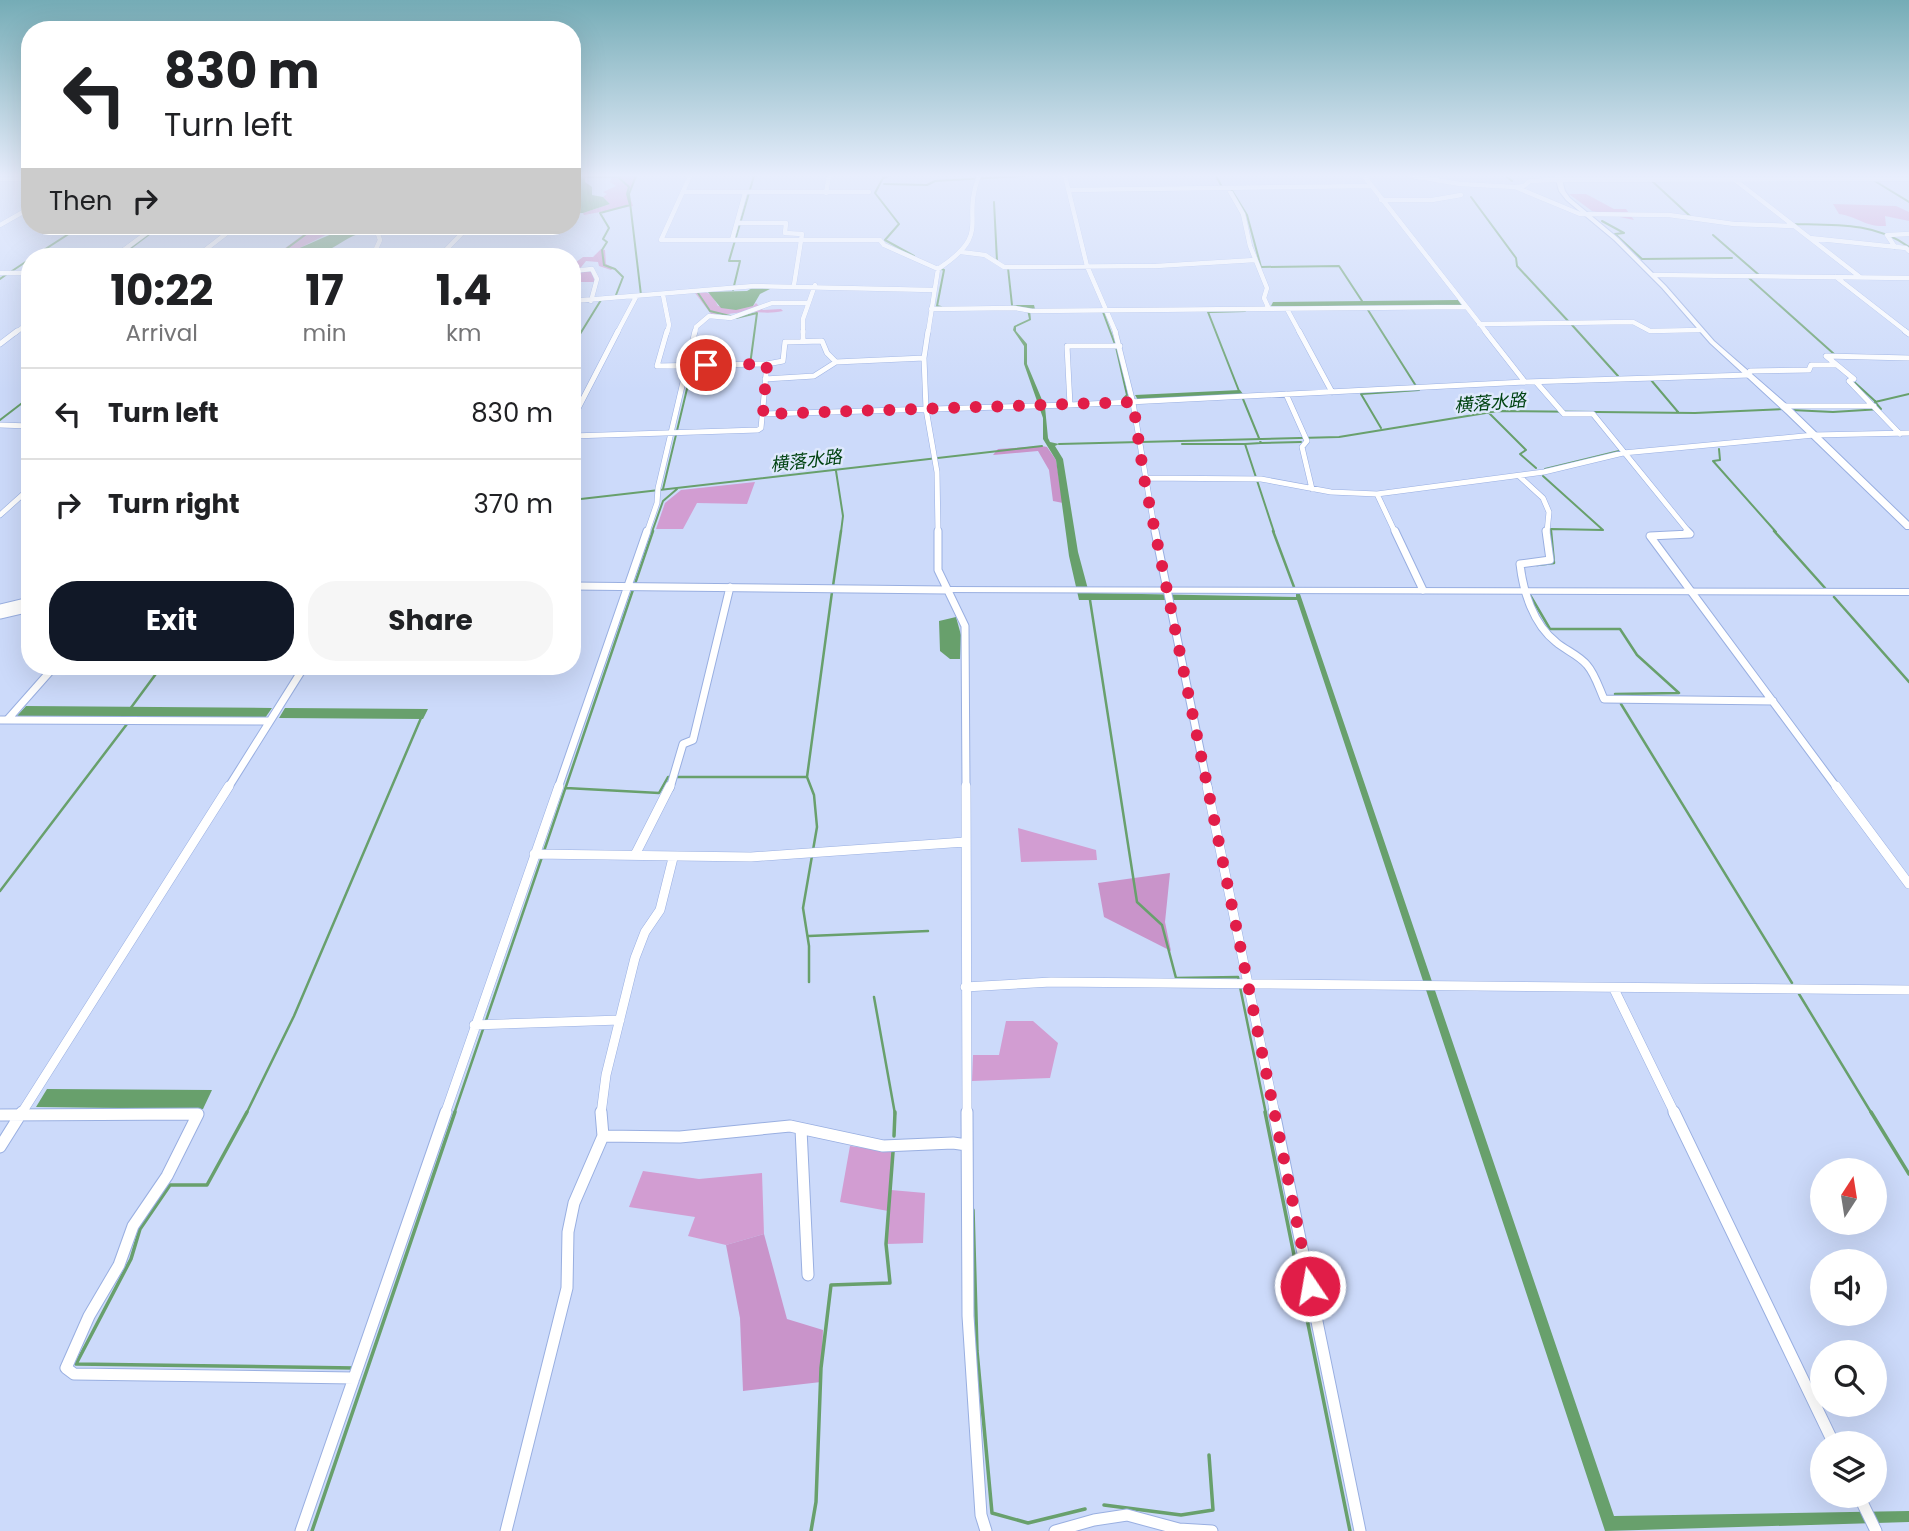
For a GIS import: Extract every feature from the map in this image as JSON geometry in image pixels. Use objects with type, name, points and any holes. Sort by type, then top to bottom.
[{"type":"street","points":[[794,285],[802,247]]},
{"type":"street","points":[[890,247],[940,268]]},
{"type":"street","points":[[964,247],[940,268],[933,290],[923,358],[926,409],[935,458],[938,570],[965,626],[966,636],[968,1316],[981,1515],[986,1531]]},
{"type":"street","points":[[1083,247],[1087,266],[1108,310],[1120,346],[1133,402],[1144,478],[1360,1531]]},
{"type":"street","points":[[1252,247],[1267,288],[1264,298],[1279,309],[1332,392]]},
{"type":"street","points":[[1419,247],[1525,382]]},
{"type":"street","points":[[1623,247],[1653,275],[1701,330],[1909,527]]},
{"type":"street","points":[[1821,247],[1860,277]]},
{"type":"street","points":[[961,252],[985,255],[1004,267],[1156,266],[1255,260]]},
{"type":"street","points":[[581,270],[592,269],[597,279],[597,301]]},
{"type":"street","points":[[0,273],[21,273]]},
{"type":"street","points":[[1653,275],[1909,278]]},
{"type":"street","points":[[1836,277],[1909,334]]},
{"type":"street","points":[[581,301],[734,286],[815,285],[933,290]]},
{"type":"street","points":[[803,341],[803,319],[815,285]]},
{"type":"street","points":[[663,295],[668,325],[657,366],[767,364],[783,361],[785,342],[803,341],[825,343],[827,353],[836,362]]},
{"type":"street","points":[[581,403],[636,297]]},
{"type":"street","points":[[301,1531],[474,1025],[657,503],[657,491],[674,433],[685,366],[696,327],[709,316],[734,317],[772,303],[808,303]]},
{"type":"street","points":[[931,309],[1099,311],[1466,307]]},
{"type":"street","points":[[1479,324],[1633,322],[1650,331],[1701,330]]},
{"type":"street","points":[[0,344],[21,329]]},
{"type":"street","points":[[1070,405],[1066,357],[1068,346],[1120,346]]},
{"type":"street","points":[[1900,434],[1826,355],[1909,358]]},
{"type":"street","points":[[765,379],[814,376],[836,362],[923,358]]},
{"type":"street","points":[[581,436],[758,430],[761,428],[763,414],[767,364]]},
{"type":"street","points":[[1749,375],[1750,371],[1837,365]]},
{"type":"street","points":[[763,414],[1070,405],[1525,382],[1749,375]]},
{"type":"street","points":[[1536,382],[1564,414],[1593,414],[1690,534],[1650,536],[1909,884]]},
{"type":"street","points":[[1286,394],[1306,438],[1302,447],[1312,489]]},
{"type":"street","points":[[1787,409],[1876,408]]},
{"type":"street","points":[[0,425],[21,426]]},
{"type":"street","points":[[1144,478],[1257,479],[1312,489],[1377,494],[1519,476],[1623,453],[1814,435],[1909,433]]},
{"type":"street","points":[[1519,476],[1543,498],[1549,512],[1546,527],[1550,560],[1520,564],[1522,591],[1544,630],[1554,641],[1585,662],[1607,701],[1773,702]]},
{"type":"street","points":[[1377,494],[1423,590]]},
{"type":"street","points":[[0,515],[21,496]]},
{"type":"street","points":[[581,586],[946,590],[1909,592]]},
{"type":"street","points":[[636,853],[674,777],[683,744],[693,740],[730,587]]},
{"type":"street","points":[[0,608],[21,603]]},
{"type":"street","points":[[0,615],[21,610]]},
{"type":"street","points":[[10,715],[47,675]]},
{"type":"street","points":[[0,1147],[299,675]]},
{"type":"street","points":[[10,715],[273,715]]},
{"type":"street","points":[[534,854],[636,853],[673,858],[751,857],[965,842]]},
{"type":"street","points":[[506,1531],[567,1288],[568,1232],[574,1203],[603,1136],[600,1118],[606,1075],[635,958],[645,932],[660,910],[673,858]]},
{"type":"street","points":[[965,987],[1051,982],[1235,986],[1909,990]]},
{"type":"street","points":[[1614,989],[1828,1431]]},
{"type":"street","points":[[474,1025],[620,1020]]},
{"type":"street","points":[[0,1115],[198,1114],[167,1177],[133,1226],[119,1265],[89,1316],[66,1368],[74,1374],[354,1378]]},
{"type":"street","points":[[603,1136],[680,1137],[790,1126],[883,1146],[953,1143],[967,1145]]},
{"type":"street","points":[[801,1129],[808,1275]]},
{"type":"street","points":[[1864,1508],[1876,1531]]},
{"type":"street","points":[[1055,1531],[1094,1520],[1127,1515],[1178,1529],[1212,1531]]},
{"type":"shaded area","points":[[601,249],[605,250],[606,264],[614,268],[611,270],[599,266],[598,262],[586,261],[581,267],[581,258],[593,257]]},
{"type":"shaded area","points":[[591,270],[595,282],[581,282],[581,271]]},
{"type":"shaded area","points":[[754,287],[774,287],[760,294],[753,306],[736,310],[721,308],[708,292],[747,291]]},
{"type":"shaded area","points":[[703,291],[712,295],[718,306],[753,306],[756,303],[763,310],[783,311],[711,314],[695,293]]},
{"type":"shaded area","points":[[1458,300],[1462,306],[1271,306],[1273,302]]},
{"type":"shaded area","points":[[1012,305],[1034,305],[1035,309],[1030,310],[1031,320],[1016,327],[1016,331],[1027,344],[1027,364],[1045,407],[1048,438],[1050,442],[1059,444],[1055,446],[1063,459],[1078,552],[1089,593],[1296,597],[1296,594],[1300,594],[1614,1516],[1909,1511],[1909,1522],[1605,1531],[1297,600],[1079,600],[1069,556],[1056,460],[1043,439],[1043,418],[1024,364],[1024,346],[1013,330],[1014,326],[1029,319],[1027,310]]},
{"type":"shaded area","points":[[1240,390],[1243,394],[1138,400],[1135,395]]},
{"type":"shaded area","points":[[1047,447],[1056,460],[1063,503],[1053,501],[1049,470],[1038,451],[993,455],[998,449]]},
{"type":"shaded area","points":[[755,482],[747,504],[697,503],[683,529],[656,529],[665,503],[681,490]]},
{"type":"shaded area","points":[[956,617],[961,635],[960,659],[950,659],[940,651],[939,621]]},
{"type":"shaded area","points":[[26,706],[272,708],[265,718],[17,716]]},
{"type":"shaded area","points":[[285,708],[428,709],[423,719],[279,718]]},
{"type":"shaded area","points":[[1018,828],[1096,850],[1097,860],[1021,862]]},
{"type":"shaded area","points":[[1170,873],[1165,922],[1171,951],[1104,917],[1098,883]]},
{"type":"shaded area","points":[[1006,1021],[1033,1021],[1058,1043],[1050,1078],[972,1081],[973,1055],[999,1055]]},
{"type":"shaded area","points":[[47,1089],[212,1090],[203,1109],[36,1107]]},
{"type":"shaded area","points":[[850,1146],[893,1152],[891,1190],[925,1193],[923,1243],[886,1244],[888,1211],[840,1202]]},
{"type":"shaded area","points":[[643,1171],[699,1179],[762,1173],[764,1234],[726,1245],[688,1236],[695,1217],[629,1207]]},
{"type":"shaded area","points":[[764,1234],[787,1319],[823,1330],[821,1382],[743,1391],[740,1318],[726,1245]]},
{"type":"waterway","points":[[604,247],[604,265],[615,269],[623,277],[616,295]]},
{"type":"waterway","points":[[635,247],[641,295]]},
{"type":"waterway","points":[[733,247],[729,261],[740,261],[733,290]]},
{"type":"waterway","points":[[898,247],[914,256]]},
{"type":"waterway","points":[[996,247],[997,261]]},
{"type":"waterway","points":[[1256,247],[1261,267],[1339,266],[1362,301]]},
{"type":"waterway","points":[[1508,247],[1516,258],[1517,266],[1569,322]]},
{"type":"waterway","points":[[1630,247],[1642,259],[1732,258]]},
{"type":"waterway","points":[[1727,247],[1759,275]]},
{"type":"waterway","points":[[12,271],[21,265]]},
{"type":"waterway","points":[[939,268],[944,270],[937,306],[941,307]]},
{"type":"waterway","points":[[1008,268],[1012,305]]},
{"type":"waterway","points":[[0,279],[7,274]]},
{"type":"waterway","points":[[1749,278],[1834,354]]},
{"type":"waterway","points":[[698,293],[710,311],[730,316]]},
{"type":"waterway","points":[[581,332],[601,300]]},
{"type":"waterway","points":[[1368,310],[1416,386]]},
{"type":"waterway","points":[[1239,391],[1208,312],[1245,311]]},
{"type":"waterway","points":[[1103,312],[1116,347],[1127,395],[1124,398],[1127,398]]},
{"type":"waterway","points":[[736,318],[757,313],[750,365]]},
{"type":"waterway","points":[[1572,325],[1618,376]]},
{"type":"waterway","points":[[663,489],[692,368]]},
{"type":"waterway","points":[[1651,380],[1678,412]]},
{"type":"waterway","points":[[1852,380],[1875,401]]},
{"type":"waterway","points":[[1381,428],[1361,394],[1419,390]]},
{"type":"waterway","name":"横落水路","points":[[1791,410],[1833,412],[1881,409],[1875,402],[1909,394]]},
{"type":"waterway","points":[[1243,399],[1259,439]]},
{"type":"waterway","points":[[0,420],[21,404]]},
{"type":"waterway","name":"横落水路","points":[[1489,413],[1695,413],[1784,409]]},
{"type":"waterway","name":"横落水路","points":[[1259,439],[1339,437],[1489,413]]},
{"type":"waterway","points":[[1489,413],[1526,450],[1520,454],[1536,468]]},
{"type":"waterway","name":"横落水路","points":[[1059,444],[1259,439]]},
{"type":"waterway","points":[[1245,444],[1261,443],[1259,439]]},
{"type":"waterway","points":[[1262,443],[1301,442]]},
{"type":"waterway","name":"横落水路","points":[[1182,444],[1245,444]]},
{"type":"waterway","points":[[1245,444],[1274,532]]},
{"type":"waterway","name":"横落水路","points":[[581,499],[1042,446]]},
{"type":"waterway","points":[[1719,449],[1720,460],[1713,461],[1776,532]]},
{"type":"waterway","points":[[1545,469],[1619,451]]},
{"type":"waterway","points":[[836,471],[843,516],[841,532]]},
{"type":"waterway","points":[[1543,476],[1603,530],[1551,531]]},
{"type":"waterway","points":[[652,532],[663,501],[677,489]]},
{"type":"waterway","points":[[544,851],[653,531]]},
{"type":"waterway","points":[[833,586],[841,531]]},
{"type":"waterway","points":[[1273,531],[1294,587]]},
{"type":"waterway","points":[[1537,565],[1554,563],[1551,531]]},
{"type":"waterway","points":[[1774,531],[1825,588]]},
{"type":"waterway","points":[[807,777],[832,592]]},
{"type":"waterway","points":[[1530,595],[1550,629],[1620,629],[1637,655],[1679,693],[1615,694],[1617,697]]},
{"type":"waterway","points":[[1834,597],[1909,682]]},
{"type":"waterway","points":[[1090,600],[1137,902],[1162,925],[1176,978],[1238,977],[1266,1114]]},
{"type":"waterway","points":[[130,709],[155,675]]},
{"type":"waterway","points":[[1621,704],[1792,983]]},
{"type":"waterway","points":[[247,1112],[294,1016],[421,718]]},
{"type":"waterway","points":[[0,891],[127,724]]},
{"type":"waterway","points":[[566,788],[659,793],[668,777],[807,777]]},
{"type":"waterway","points":[[807,777],[814,795],[817,827],[803,908],[809,946],[809,982]]},
{"type":"waterway","points":[[454,1114],[542,857]]},
{"type":"waterway","points":[[809,936],[928,931]]},
{"type":"waterway","points":[[1799,994],[1872,1114]]},
{"type":"waterway","points":[[874,997],[895,1114]]},
{"type":"waterway","points":[[247,1112],[207,1185],[170,1185],[140,1229],[131,1259],[76,1364],[355,1368]]},
{"type":"waterway","points":[[312,1531],[455,1112]]},
{"type":"waterway","points":[[1265,1112],[1350,1531]]},
{"type":"waterway","points":[[1871,1112],[1909,1174]]},
{"type":"waterway","points":[[894,1136],[895,1114]]},
{"type":"waterway","points":[[811,1531],[816,1502],[821,1368],[831,1285],[890,1283],[886,1244],[893,1152]]},
{"type":"waterway","points":[[973,1210],[977,1351],[992,1513],[1028,1523],[1085,1509]]},
{"type":"waterway","points":[[1104,1505],[1181,1515],[1213,1510],[1209,1455]]},
{"type":"route","points":[[706,365],[767,364],[763,414],[1133,402],[1144,478],[1310,1286]]}]
